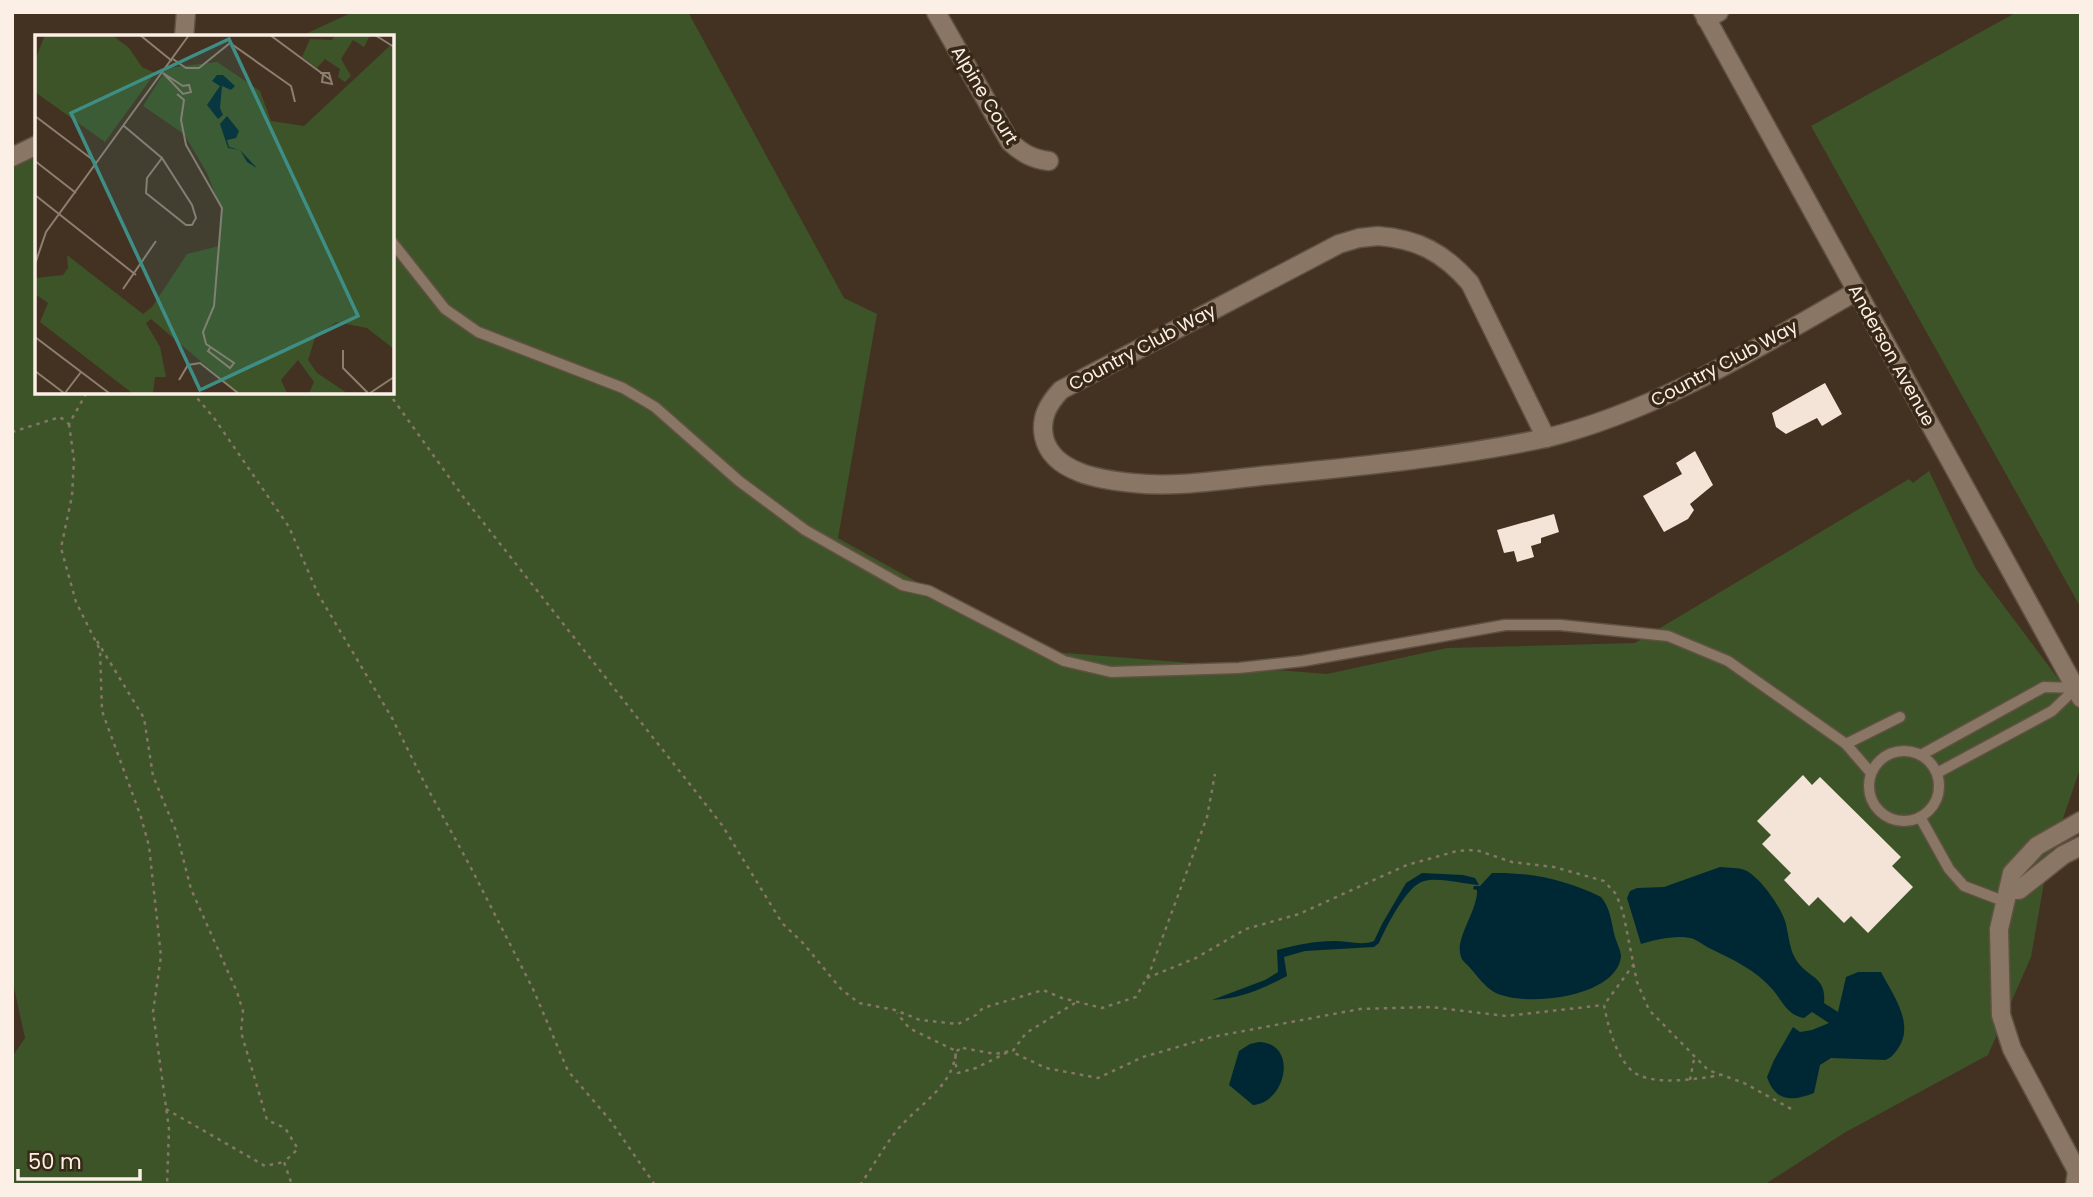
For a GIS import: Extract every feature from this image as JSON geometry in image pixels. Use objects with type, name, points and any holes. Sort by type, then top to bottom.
[{"type":"street","points":[[184,35],[187,12]]},
{"type":"street","name":"Alpine Court","points":[[936,12],[1010,142],[1021,153],[1049,161]]},
{"type":"street","name":"Anderson Avenue","points":[[1709,15],[2078,693]]},
{"type":"street","points":[[12,157],[35,146]]},
{"type":"street","name":"Country Club Way","points":[[1546,438],[1470,283],[1440,254],[1421,244],[1378,236],[1339,244],[1061,390],[1050,401],[1044,414],[1042,429],[1052,454],[1063,464],[1075,470],[1134,484],[1168,485],[1346,467],[1502,447],[1546,438],[1610,419],[1653,402],[1694,383],[1857,291]]},
{"type":"street","points":[[2075,1185],[2075,1167],[2012,1049],[2001,1015],[1999,929],[2012,873],[2037,846],[2081,821]]},
{"type":"street","points":[[2007,896],[2019,890],[2063,855],[2081,846]]},
{"type":"lane","points":[[394,245],[445,309],[478,332],[623,388],[655,407],[739,481],[805,530],[902,585],[929,591],[1064,661],[1111,672],[1239,668],[1303,661],[1505,625],[1560,625],[1668,636],[1728,661],[1846,744],[1871,773]]},
{"type":"lane","points":[[1922,755],[2044,687],[2078,693]]},
{"type":"lane","points":[[1937,774],[2052,711],[2078,693]]},
{"type":"lane","points":[[1846,744],[1900,717]]},
{"type":"lane","points":[[1898,751],[1922,755],[1931,763],[1937,774],[1938,796],[1933,807],[1920,817],[1904,822],[1882,815],[1869,796],[1868,784],[1877,762],[1898,751]]},
{"type":"lane","points":[[1920,817],[1949,869],[1964,886],[2007,896]]},
{"type":"path","points":[[86,394],[69,424],[74,460],[72,496],[61,548],[76,602],[100,650],[102,711],[149,846],[161,956],[153,1012],[169,1129],[167,1185]]},
{"type":"path","points":[[194,394],[214,418],[289,527],[317,594],[392,718],[470,866],[533,989],[568,1071],[610,1120],[655,1185]]},
{"type":"path","points":[[388,394],[464,498],[722,825],[782,923],[803,943],[841,989],[859,1003],[895,1010],[919,1020],[958,1024],[976,1016],[984,1008],[1042,990],[1102,1008],[1136,997],[1147,978],[1207,817],[1215,774]]},
{"type":"path","points":[[12,432],[60,417],[69,424]]},
{"type":"path","points":[[86,623],[144,718],[153,776],[176,831],[191,890],[243,1011],[241,1032],[267,1120],[285,1128],[298,1150],[284,1162],[265,1166],[166,1108]]},
{"type":"path","points":[[1147,978],[1196,958],[1245,929],[1298,914],[1407,865],[1457,851],[1476,850],[1512,862],[1554,867],[1604,881],[1616,894],[1637,982],[1649,1010],[1694,1059],[1708,1070],[1744,1083],[1795,1111]]},
{"type":"path","points":[[1077,1002],[1026,1033],[1012,1052],[1046,1068],[1098,1078],[1143,1057],[1212,1037],[1360,1009],[1431,1007],[1506,1016],[1604,1005],[1634,964]]},
{"type":"path","points":[[1604,1005],[1617,1048],[1631,1071],[1651,1079],[1690,1080],[1724,1075]]},
{"type":"path","points":[[895,1010],[909,1028],[956,1051],[963,1048],[995,1054],[1010,1051],[976,1068],[958,1073],[955,1062]]},
{"type":"path","points":[[860,1185],[895,1132],[948,1079],[956,1051]]},
{"type":"path","points":[[1690,1080],[1694,1059]]},
{"type":"path","points":[[284,1162],[292,1185]]},
{"type":"green space","points":[[353,12],[688,12],[844,298],[877,314],[838,538],[1041,651],[1327,674],[1447,648],[1635,643],[1909,479],[1913,483],[1929,471],[1976,569],[2081,709],[2081,766],[2047,865],[2031,957],[1988,1055],[1844,1133],[1764,1185],[12,1185],[12,1057],[25,1038],[12,978],[12,163],[35,153],[35,394],[394,394],[394,35],[303,35]]},
{"type":"green space","points":[[2017,12],[2081,12],[2081,608],[1811,126]]},
{"type":"water","points":[[1720,867],[1747,871],[1770,894],[1784,917],[1794,956],[1804,969],[1819,981],[1824,1003],[1838,1012],[1846,977],[1858,972],[1881,972],[1901,1010],[1903,1020],[1902,1040],[1892,1056],[1885,1060],[1831,1058],[1820,1065],[1814,1093],[1799,1098],[1786,1098],[1775,1092],[1767,1077],[1793,1027],[1800,1032],[1829,1023],[1812,1012],[1804,1018],[1793,1014],[1759,977],[1695,940],[1684,937],[1641,944],[1627,898],[1630,891],[1637,888],[1664,887]]},
{"type":"water","points":[[1422,873],[1463,875],[1475,878],[1479,885],[1444,880],[1417,884],[1404,898],[1379,943],[1374,947],[1305,951],[1284,957],[1287,976],[1251,992],[1212,1000],[1265,980],[1278,972],[1277,950],[1319,942],[1374,941],[1406,883]]},
{"type":"water","points":[[1492,873],[1548,878],[1601,897],[1609,911],[1621,957],[1615,971],[1603,982],[1566,996],[1525,999],[1508,997],[1491,990],[1463,960],[1460,950],[1463,933],[1476,898],[1477,890],[1473,889],[1474,886],[1480,886]]},
{"type":"water","points":[[1259,1042],[1271,1045],[1279,1052],[1283,1073],[1274,1094],[1253,1105],[1229,1085],[1239,1051]]},
{"type":"building","points":[[1825,383],[1842,414],[1822,426],[1817,418],[1786,434],[1776,427],[1772,413]]},
{"type":"building","points":[[1695,451],[1713,485],[1690,504],[1694,510],[1688,519],[1664,532],[1643,496],[1682,474],[1676,463]]},
{"type":"building","points":[[1554,514],[1559,532],[1541,538],[1541,543],[1531,546],[1534,557],[1517,562],[1514,551],[1504,553],[1497,530]]},
{"type":"building","points":[[1803,775],[1812,785],[1820,777],[1901,857],[1892,866],[1913,887],[1868,933],[1851,916],[1844,923],[1818,897],[1809,906],[1784,880],[1791,873],[1762,844],[1771,835],[1757,821]]}]
